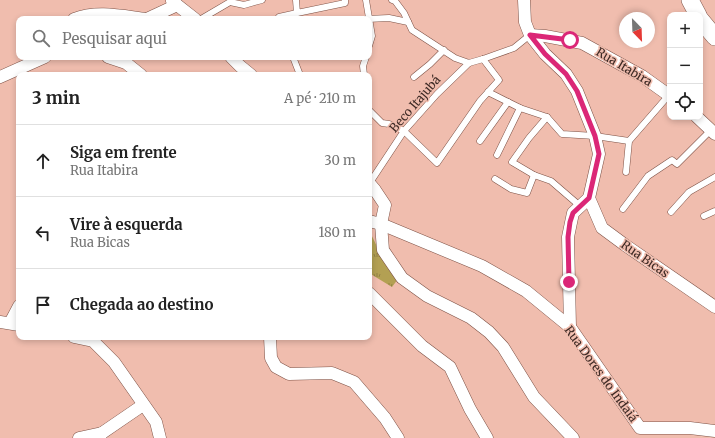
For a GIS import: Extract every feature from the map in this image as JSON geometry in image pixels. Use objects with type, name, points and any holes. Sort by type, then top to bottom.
[{"type":"street","points":[[524,0],[525,22],[530,35],[545,54],[566,74],[577,91],[595,136],[599,154],[584,202],[573,213],[568,237],[570,327]]},
{"type":"street","points":[[690,0],[696,12]]},
{"type":"street","points":[[151,16],[173,3],[191,16]]},
{"type":"street","points":[[83,16],[112,14],[126,16]]},
{"type":"street","points":[[703,23],[715,37]]},
{"type":"street","name":"Rua Itabira","points":[[530,35],[545,36],[582,43],[642,76],[667,94]]},
{"type":"street","points":[[0,77],[34,60]]},
{"type":"street","points":[[117,60],[126,63],[137,72]]},
{"type":"street","points":[[235,60],[247,72]]},
{"type":"street","points":[[700,120],[713,132]]},
{"type":"street","points":[[372,187],[385,205],[381,224],[383,250],[402,278],[427,296],[471,318],[488,332],[503,347],[534,397],[573,438]]},
{"type":"street","name":"Rua Bicas","points":[[584,202],[602,228],[715,307]]},
{"type":"street","name":"Rua Dores do Indaiá","points":[[372,222],[381,224],[482,266],[526,292],[570,327],[642,433],[690,428],[715,431]]},
{"type":"street","points":[[372,296],[422,346],[450,367],[470,409],[487,438]]},
{"type":"street","points":[[10,323],[16,312]]},
{"type":"street","points":[[95,340],[114,362],[143,406],[169,438]]},
{"type":"street","points":[[270,340],[271,358],[276,367],[289,374],[332,373],[354,382],[385,418],[398,438]]},
{"type":"street","points":[[79,438],[100,436],[143,406]]},
{"type":"street","points":[[156,422],[160,438]]},
{"type":"lane","points":[[206,16],[230,2],[244,5],[262,0]]},
{"type":"lane","points":[[296,0],[297,13]]},
{"type":"lane","points":[[322,0],[324,8]]},
{"type":"lane","points":[[284,16],[345,3],[345,0]]},
{"type":"lane","points":[[366,0],[368,16]]},
{"type":"lane","points":[[392,0],[395,1],[404,12],[412,30],[456,58],[468,63],[514,48],[530,35]]},
{"type":"lane","points":[[372,19],[389,18],[408,22]]},
{"type":"lane","points":[[414,76],[430,64],[444,50]]},
{"type":"lane","points":[[372,113],[382,123],[389,124],[404,131],[437,163],[480,101],[500,80],[483,59]]},
{"type":"lane","points":[[294,60],[299,72]]},
{"type":"lane","points":[[363,72],[362,66],[365,60]]},
{"type":"lane","name":"Beco Itajubá","points":[[372,179],[404,131],[437,94],[468,63]]},
{"type":"lane","points":[[488,92],[520,108],[547,117],[562,134],[595,136],[629,141]]},
{"type":"lane","points":[[626,172],[629,141],[667,99]]},
{"type":"lane","points":[[480,141],[508,102]]},
{"type":"lane","points":[[497,155],[520,108]]},
{"type":"lane","points":[[547,117],[529,138],[512,162],[534,175],[551,181],[584,202]]},
{"type":"lane","points":[[623,209],[648,176],[672,160],[677,164],[713,132]]},
{"type":"lane","points":[[495,179],[511,189],[527,193],[534,175]]},
{"type":"lane","points":[[671,212],[689,192],[715,177]]},
{"type":"lane","points":[[704,216],[715,211]]},
{"type":"green space","points":[[372,236],[387,267],[398,279],[392,287],[372,275]]},
{"type":"route","points":[[569,282],[568,237],[570,222],[573,213],[589,198],[599,154],[595,136],[577,91],[566,74],[545,54],[530,35],[570,40]]}]
